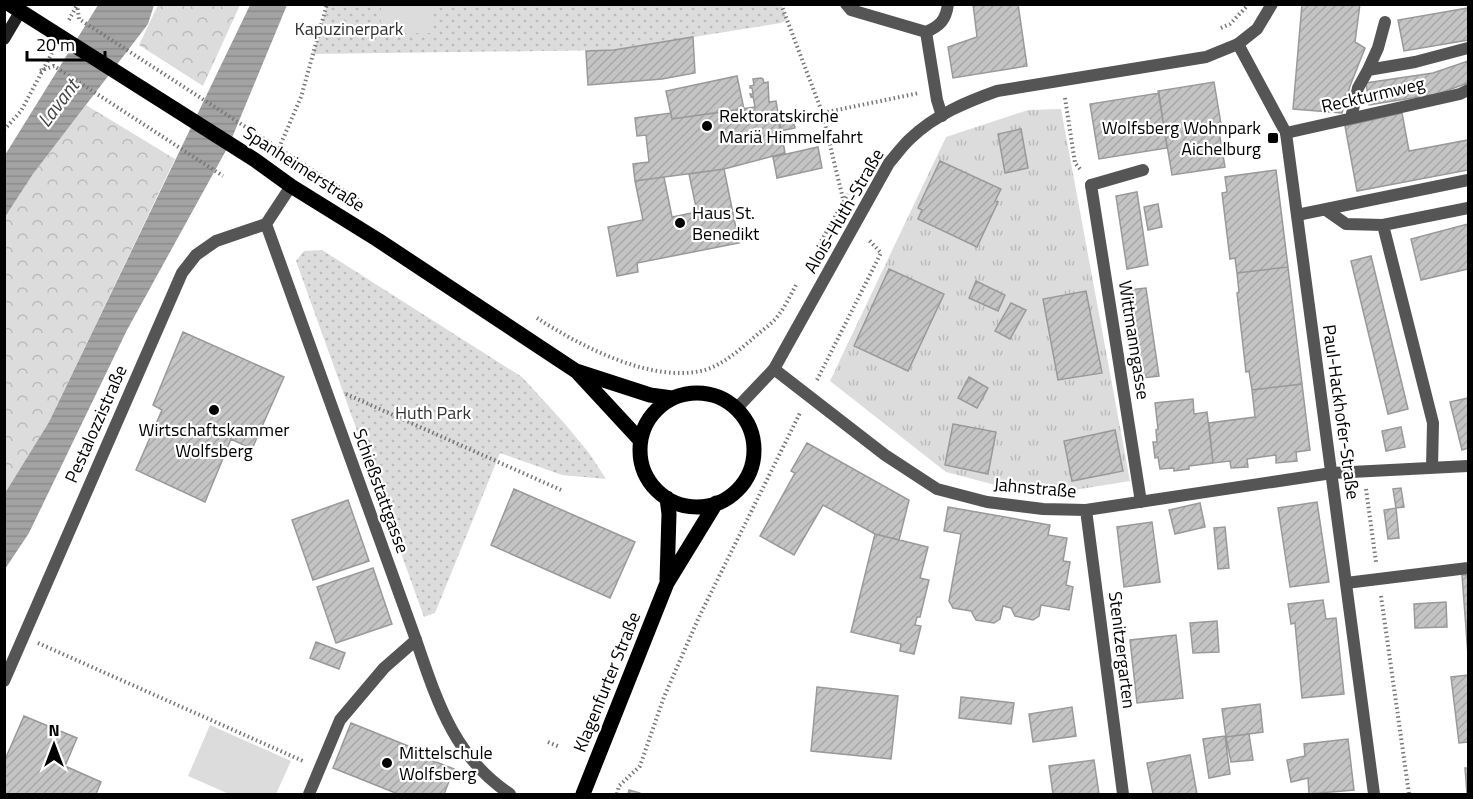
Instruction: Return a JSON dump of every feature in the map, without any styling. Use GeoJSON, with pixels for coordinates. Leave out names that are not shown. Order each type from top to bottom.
{"type":"FeatureCollection","features":[{"type":"Feature","properties":{"kind":"main road","name":"Spanheimerstraße"},"geometry":{"type":"LineString","coordinates":[[18,7],[49,31],[255,160],[291,186],[378,240],[576,371],[640,440]]}},
{"type":"Feature","properties":{"kind":"main road"},"geometry":{"type":"LineString","coordinates":[[4,39],[18,7]]}},
{"type":"Feature","properties":{"kind":"main road","name":"Spanheimerstraße"},"geometry":{"type":"LineString","coordinates":[[576,371],[650,395],[672,399]]}},
{"type":"Feature","properties":{"kind":"main road"},"geometry":{"type":"LineString","coordinates":[[689,394],[706,394],[723,399],[736,409],[748,425],[753,443],[753,462],[745,480],[733,494],[716,503],[699,507],[682,505],[667,498],[654,488],[645,473],[640,457],[640,440],[651,415],[672,399],[689,394]]}},
{"type":"Feature","properties":{"kind":"main road","name":"Klagenfurter Straße"},"geometry":{"type":"LineString","coordinates":[[667,498],[669,514],[667,583]]}},
{"type":"Feature","properties":{"kind":"main road","name":"Klagenfurter Straße"},"geometry":{"type":"LineString","coordinates":[[583,795],[667,583],[716,503]]}},
{"type":"Feature","properties":{"kind":"street"},"geometry":{"type":"LineString","coordinates":[[846,4],[851,10],[926,32],[939,26],[947,16],[948,4]]}},
{"type":"Feature","properties":{"kind":"street"},"geometry":{"type":"LineString","coordinates":[[1238,44],[1257,29],[1272,4]]}},
{"type":"Feature","properties":{"kind":"street"},"geometry":{"type":"LineString","coordinates":[[1351,118],[1358,88],[1378,48],[1385,22]]}},
{"type":"Feature","properties":{"kind":"street"},"geometry":{"type":"LineString","coordinates":[[926,32],[935,89],[942,116]]}},
{"type":"Feature","properties":{"kind":"street","name":"Alois-Huth-Straße"},"geometry":{"type":"LineString","coordinates":[[736,409],[774,369],[889,163],[910,138],[966,102],[997,91],[1206,57],[1238,44]]}},
{"type":"Feature","properties":{"kind":"street","name":"Paul-Hackhofer-Straße"},"geometry":{"type":"LineString","coordinates":[[1238,44],[1286,133],[1374,795]]}},
{"type":"Feature","properties":{"kind":"street"},"geometry":{"type":"LineString","coordinates":[[1368,70],[1415,62],[1468,48]]}},
{"type":"Feature","properties":{"kind":"street","name":"Reckturmweg"},"geometry":{"type":"LineString","coordinates":[[1286,133],[1460,94],[1468,90]]}},
{"type":"Feature","properties":{"kind":"street"},"geometry":{"type":"LineString","coordinates":[[1091,185],[1143,170]]}},
{"type":"Feature","properties":{"kind":"street"},"geometry":{"type":"LineString","coordinates":[[1297,215],[1468,180]]}},
{"type":"Feature","properties":{"kind":"street","name":"Wittmanngasse"},"geometry":{"type":"LineString","coordinates":[[1091,185],[1141,502]]}},
{"type":"Feature","properties":{"kind":"street"},"geometry":{"type":"LineString","coordinates":[[266,224],[291,186]]}},
{"type":"Feature","properties":{"kind":"street"},"geometry":{"type":"LineString","coordinates":[[1326,210],[1346,224],[1383,225],[1468,208]]}},
{"type":"Feature","properties":{"kind":"street","name":"Schießstattgasse"},"geometry":{"type":"LineString","coordinates":[[266,224],[437,699],[452,733],[470,758],[496,785],[510,795]]}},
{"type":"Feature","properties":{"kind":"street","name":"Pestalozzistraße"},"geometry":{"type":"LineString","coordinates":[[4,681],[182,273],[196,255],[216,241],[266,224]]}},
{"type":"Feature","properties":{"kind":"street"},"geometry":{"type":"LineString","coordinates":[[1383,225],[1433,423],[1432,468]]}},
{"type":"Feature","properties":{"kind":"street","name":"Jahnstraße"},"geometry":{"type":"LineString","coordinates":[[774,369],[885,455],[937,489],[987,502],[1043,509],[1086,510],[1332,473],[1468,466]]}},
{"type":"Feature","properties":{"kind":"street","name":"Stenitzergarten"},"geometry":{"type":"LineString","coordinates":[[1086,510],[1123,795]]}},
{"type":"Feature","properties":{"kind":"street"},"geometry":{"type":"LineString","coordinates":[[1346,583],[1468,568]]}},
{"type":"Feature","properties":{"kind":"street"},"geometry":{"type":"LineString","coordinates":[[309,795],[340,720],[384,668],[416,640]]}},
{"type":"Feature","properties":{"kind":"path"},"geometry":{"type":"LineString","coordinates":[[66,26],[77,4]]}},
{"type":"Feature","properties":{"kind":"path"},"geometry":{"type":"LineString","coordinates":[[77,4],[79,19],[368,207]]}},
{"type":"Feature","properties":{"kind":"path"},"geometry":{"type":"LineString","coordinates":[[279,148],[301,97],[327,4]]}},
{"type":"Feature","properties":{"kind":"path"},"geometry":{"type":"LineString","coordinates":[[781,4],[822,112],[843,200],[818,247]]}},
{"type":"Feature","properties":{"kind":"path"},"geometry":{"type":"LineString","coordinates":[[4,130],[21,111],[56,47]]}},
{"type":"Feature","properties":{"kind":"path"},"geometry":{"type":"LineString","coordinates":[[40,71],[54,66],[223,176]]}},
{"type":"Feature","properties":{"kind":"path"},"geometry":{"type":"LineString","coordinates":[[1062,80],[1076,163],[1091,185]]}},
{"type":"Feature","properties":{"kind":"path"},"geometry":{"type":"LineString","coordinates":[[778,122],[935,89]]}},
{"type":"Feature","properties":{"kind":"path"},"geometry":{"type":"LineString","coordinates":[[616,795],[619,786],[640,766],[664,697],[699,617],[881,253],[868,239]]}},
{"type":"Feature","properties":{"kind":"path"},"geometry":{"type":"LineString","coordinates":[[528,312],[609,358],[663,371],[687,373],[708,369],[730,357],[779,315],[802,276]]}},
{"type":"Feature","properties":{"kind":"path"},"geometry":{"type":"LineString","coordinates":[[326,388],[335,388],[561,490]]}},
{"type":"Feature","properties":{"kind":"path"},"geometry":{"type":"LineString","coordinates":[[1364,470],[1408,795]]}},
{"type":"Feature","properties":{"kind":"path"},"geometry":{"type":"LineString","coordinates":[[23,637],[320,768]]}},
{"type":"Feature","properties":{"kind":"path"},"geometry":{"type":"LineString","coordinates":[[548,742],[560,747]]}},
{"type":"Feature","properties":{"kind":"green space","name":"Kapuzinerpark"},"geometry":{"type":"Polygon","coordinates":[[[781,4],[787,20],[781,23],[613,50],[313,54],[327,5],[781,4]]]}},
{"type":"Feature","properties":{"kind":"green space"},"geometry":{"type":"Polygon","coordinates":[[[158,5],[240,5],[203,86],[139,45],[158,5]]]}},
{"type":"Feature","properties":{"kind":"green space"},"geometry":{"type":"Polygon","coordinates":[[[381,5],[433,5],[433,33],[381,33],[381,5]]]}},
{"type":"Feature","properties":{"kind":"green space"},"geometry":{"type":"Polygon","coordinates":[[[86,105],[175,159],[49,422],[5,495],[5,217],[33,174],[86,105]]]}},
{"type":"Feature","properties":{"kind":"green space"},"geometry":{"type":"Polygon","coordinates":[[[1061,109],[1130,481],[1037,496],[946,472],[830,381],[946,137],[1028,110],[1061,109]]]}},
{"type":"Feature","properties":{"kind":"green space","name":"Huth Park"},"geometry":{"type":"Polygon","coordinates":[[[322,250],[522,377],[589,453],[606,479],[562,475],[500,453],[435,613],[424,617],[296,261],[304,251],[322,250]]]}},
{"type":"Feature","properties":{"kind":"green space"},"geometry":{"type":"Polygon","coordinates":[[[210,725],[291,761],[276,794],[229,794],[188,776],[210,725]]]}},
{"type":"Feature","properties":{"kind":"water","name":"Lavant"},"geometry":{"type":"Polygon","coordinates":[[[98,5],[154,5],[148,24],[33,174],[5,217],[5,155],[98,5]]]}},
{"type":"Feature","properties":{"kind":"water"},"geometry":{"type":"Polygon","coordinates":[[[250,5],[287,5],[229,145],[127,330],[29,533],[5,569],[4,495],[49,422],[250,5]]]}},
{"type":"Feature","properties":{"kind":"building"},"geometry":{"type":"Polygon","coordinates":[[[973,4],[1018,4],[1027,66],[953,78],[948,47],[977,37],[973,4]]]}},
{"type":"Feature","properties":{"kind":"building"},"geometry":{"type":"Polygon","coordinates":[[[1302,4],[1360,4],[1355,42],[1365,48],[1342,113],[1293,109],[1302,4]]]}},
{"type":"Feature","properties":{"kind":"building"},"geometry":{"type":"Polygon","coordinates":[[[1468,8],[1468,40],[1404,51],[1398,20],[1468,8]]]}},
{"type":"Feature","properties":{"kind":"building"},"geometry":{"type":"Polygon","coordinates":[[[693,37],[695,73],[662,79],[588,85],[586,51],[614,50],[693,37]]]}},
{"type":"Feature","properties":{"kind":"building"},"geometry":{"type":"Polygon","coordinates":[[[1468,61],[1468,83],[1437,94],[1369,105],[1366,83],[1433,73],[1468,61]]]}},
{"type":"Feature","properties":{"kind":"building"},"geometry":{"type":"Polygon","coordinates":[[[737,76],[744,109],[672,119],[666,91],[737,76]]]}},
{"type":"Feature","properties":{"kind":"building","name":"Rektoratskirche Mariä Himmelfahrt"},"geometry":{"type":"Polygon","coordinates":[[[761,78],[764,83],[768,82],[769,102],[776,101],[785,153],[724,169],[635,181],[633,164],[649,162],[646,135],[637,136],[635,118],[671,113],[672,119],[755,107],[753,96],[751,97],[750,94],[753,94],[750,86],[754,85],[753,79],[761,78]]]}},
{"type":"Feature","properties":{"kind":"building"},"geometry":{"type":"Polygon","coordinates":[[[1214,82],[1225,167],[1172,175],[1158,91],[1214,82]]]}},
{"type":"Feature","properties":{"kind":"building"},"geometry":{"type":"Polygon","coordinates":[[[1159,93],[1167,148],[1099,159],[1090,104],[1159,93]]]}},
{"type":"Feature","properties":{"kind":"building"},"geometry":{"type":"Polygon","coordinates":[[[792,113],[795,128],[780,131],[778,115],[792,113]]]}},
{"type":"Feature","properties":{"kind":"building"},"geometry":{"type":"Polygon","coordinates":[[[1402,113],[1409,151],[1468,140],[1468,170],[1357,191],[1345,126],[1402,113]]]}},
{"type":"Feature","properties":{"kind":"building"},"geometry":{"type":"Polygon","coordinates":[[[1021,129],[1028,168],[1005,173],[998,134],[1021,129]]]}},
{"type":"Feature","properties":{"kind":"building"},"geometry":{"type":"Polygon","coordinates":[[[818,147],[822,168],[777,178],[773,157],[818,147]]]}},
{"type":"Feature","properties":{"kind":"building"},"geometry":{"type":"Polygon","coordinates":[[[940,161],[1001,189],[995,201],[998,202],[977,247],[918,219],[922,210],[918,208],[940,161]]]}},
{"type":"Feature","properties":{"kind":"building","name":"Haus St. Benedikt"},"geometry":{"type":"Polygon","coordinates":[[[724,169],[739,243],[637,263],[638,272],[617,276],[608,227],[643,220],[635,181],[664,177],[672,217],[697,212],[689,174],[724,169]]]}},
{"type":"Feature","properties":{"kind":"building"},"geometry":{"type":"Polygon","coordinates":[[[1276,170],[1288,267],[1237,273],[1235,258],[1230,259],[1222,193],[1227,192],[1225,177],[1276,170]]]}},
{"type":"Feature","properties":{"kind":"building"},"geometry":{"type":"Polygon","coordinates":[[[1137,192],[1148,265],[1127,269],[1116,196],[1137,192]]]}},
{"type":"Feature","properties":{"kind":"building"},"geometry":{"type":"Polygon","coordinates":[[[1158,204],[1162,227],[1148,230],[1144,207],[1158,204]]]}},
{"type":"Feature","properties":{"kind":"building"},"geometry":{"type":"Polygon","coordinates":[[[1468,224],[1468,269],[1421,280],[1411,239],[1468,224]]]}},
{"type":"Feature","properties":{"kind":"building"},"geometry":{"type":"Polygon","coordinates":[[[1371,256],[1408,409],[1388,414],[1351,261],[1371,256]]]}},
{"type":"Feature","properties":{"kind":"building"},"geometry":{"type":"Polygon","coordinates":[[[1288,267],[1302,384],[1252,390],[1249,371],[1246,372],[1237,293],[1239,292],[1237,273],[1288,267]]]}},
{"type":"Feature","properties":{"kind":"building"},"geometry":{"type":"Polygon","coordinates":[[[889,269],[944,294],[908,371],[854,346],[889,269]]]}},
{"type":"Feature","properties":{"kind":"building"},"geometry":{"type":"Polygon","coordinates":[[[976,281],[1005,295],[998,311],[969,298],[976,281]]]}},
{"type":"Feature","properties":{"kind":"building"},"geometry":{"type":"Polygon","coordinates":[[[1146,288],[1159,376],[1142,378],[1129,290],[1146,288]]]}},
{"type":"Feature","properties":{"kind":"building"},"geometry":{"type":"Polygon","coordinates":[[[1086,291],[1102,373],[1058,380],[1043,299],[1086,291]]]}},
{"type":"Feature","properties":{"kind":"building"},"geometry":{"type":"Polygon","coordinates":[[[1011,303],[1026,310],[1010,339],[995,331],[1011,303]]]}},
{"type":"Feature","properties":{"kind":"building"},"geometry":{"type":"Polygon","coordinates":[[[183,332],[284,377],[252,449],[231,439],[205,502],[136,470],[162,410],[153,405],[183,332]]]}},
{"type":"Feature","properties":{"kind":"building"},"geometry":{"type":"Polygon","coordinates":[[[969,377],[988,388],[977,408],[958,398],[969,377]]]}},
{"type":"Feature","properties":{"kind":"building"},"geometry":{"type":"Polygon","coordinates":[[[1302,384],[1310,450],[1296,452],[1297,461],[1276,463],[1276,455],[1247,459],[1248,467],[1231,468],[1230,461],[1213,463],[1209,423],[1255,417],[1252,390],[1302,384]]]}},
{"type":"Feature","properties":{"kind":"building"},"geometry":{"type":"Polygon","coordinates":[[[1468,398],[1468,448],[1462,450],[1450,402],[1468,398]]]}},
{"type":"Feature","properties":{"kind":"building"},"geometry":{"type":"Polygon","coordinates":[[[1193,399],[1194,414],[1207,412],[1213,463],[1189,466],[1189,469],[1174,471],[1174,468],[1160,469],[1158,457],[1155,458],[1153,442],[1157,442],[1156,430],[1158,429],[1155,403],[1193,399]]]}},
{"type":"Feature","properties":{"kind":"building"},"geometry":{"type":"Polygon","coordinates":[[[953,424],[996,432],[988,474],[945,465],[953,424]]]}},
{"type":"Feature","properties":{"kind":"building"},"geometry":{"type":"Polygon","coordinates":[[[1401,427],[1405,447],[1386,451],[1382,431],[1401,427]]]}},
{"type":"Feature","properties":{"kind":"building"},"geometry":{"type":"Polygon","coordinates":[[[1115,430],[1123,471],[1072,481],[1064,441],[1115,430]]]}},
{"type":"Feature","properties":{"kind":"building"},"geometry":{"type":"Polygon","coordinates":[[[807,443],[909,500],[899,540],[875,534],[823,505],[794,555],[760,536],[795,473],[791,471],[807,443]]]}},
{"type":"Feature","properties":{"kind":"building"},"geometry":{"type":"Polygon","coordinates":[[[1401,488],[1404,507],[1396,508],[1393,489],[1401,488]]]}},
{"type":"Feature","properties":{"kind":"building"},"geometry":{"type":"Polygon","coordinates":[[[514,489],[635,542],[610,598],[491,545],[514,489]]]}},
{"type":"Feature","properties":{"kind":"building"},"geometry":{"type":"Polygon","coordinates":[[[348,500],[369,561],[313,580],[292,520],[348,500]]]}},
{"type":"Feature","properties":{"kind":"building"},"geometry":{"type":"Polygon","coordinates":[[[1317,502],[1329,582],[1290,587],[1278,508],[1317,502]]]}},
{"type":"Feature","properties":{"kind":"building"},"geometry":{"type":"Polygon","coordinates":[[[1200,503],[1205,527],[1175,534],[1169,510],[1200,503]]]}},
{"type":"Feature","properties":{"kind":"building"},"geometry":{"type":"Polygon","coordinates":[[[948,507],[1050,525],[1048,535],[1067,538],[1063,561],[1070,562],[1066,585],[1073,587],[1069,610],[1041,605],[1039,616],[1033,620],[1015,616],[1011,608],[1003,606],[1000,619],[994,623],[976,620],[971,611],[953,608],[949,601],[961,534],[944,531],[948,507]]]}},
{"type":"Feature","properties":{"kind":"building"},"geometry":{"type":"Polygon","coordinates":[[[1396,508],[1399,538],[1388,539],[1384,510],[1396,508]]]}},
{"type":"Feature","properties":{"kind":"building"},"geometry":{"type":"Polygon","coordinates":[[[1152,522],[1160,582],[1124,587],[1117,527],[1152,522]]]}},
{"type":"Feature","properties":{"kind":"building"},"geometry":{"type":"Polygon","coordinates":[[[1225,527],[1229,568],[1218,569],[1214,528],[1225,527]]]}},
{"type":"Feature","properties":{"kind":"building"},"geometry":{"type":"Polygon","coordinates":[[[875,534],[928,547],[920,578],[929,580],[920,617],[917,617],[915,625],[921,626],[914,654],[900,651],[901,644],[851,632],[875,534]]]}},
{"type":"Feature","properties":{"kind":"building"},"geometry":{"type":"Polygon","coordinates":[[[373,568],[392,624],[336,643],[317,587],[373,568]]]}},
{"type":"Feature","properties":{"kind":"building"},"geometry":{"type":"Polygon","coordinates":[[[1462,575],[1468,575],[1468,655],[1462,575]]]}},
{"type":"Feature","properties":{"kind":"building"},"geometry":{"type":"Polygon","coordinates":[[[1323,600],[1326,619],[1336,618],[1344,694],[1302,698],[1295,623],[1291,624],[1288,604],[1323,600]]]}},
{"type":"Feature","properties":{"kind":"building"},"geometry":{"type":"Polygon","coordinates":[[[1446,602],[1447,627],[1415,628],[1414,604],[1446,602]]]}},
{"type":"Feature","properties":{"kind":"building"},"geometry":{"type":"Polygon","coordinates":[[[1217,621],[1219,652],[1193,653],[1190,623],[1217,621]]]}},
{"type":"Feature","properties":{"kind":"building"},"geometry":{"type":"Polygon","coordinates":[[[1176,635],[1183,698],[1137,703],[1130,640],[1176,635]]]}},
{"type":"Feature","properties":{"kind":"building"},"geometry":{"type":"Polygon","coordinates":[[[316,642],[345,653],[339,669],[310,658],[316,642]]]}},
{"type":"Feature","properties":{"kind":"building"},"geometry":{"type":"Polygon","coordinates":[[[1468,675],[1468,742],[1459,743],[1451,677],[1468,675]]]}},
{"type":"Feature","properties":{"kind":"building"},"geometry":{"type":"Polygon","coordinates":[[[817,687],[898,696],[891,759],[811,751],[817,687]]]}},
{"type":"Feature","properties":{"kind":"building"},"geometry":{"type":"Polygon","coordinates":[[[961,697],[1014,703],[1011,724],[959,718],[961,697]]]}},
{"type":"Feature","properties":{"kind":"building"},"geometry":{"type":"Polygon","coordinates":[[[1260,704],[1263,732],[1226,737],[1222,709],[1260,704]]]}},
{"type":"Feature","properties":{"kind":"building"},"geometry":{"type":"Polygon","coordinates":[[[1072,707],[1076,736],[1033,742],[1029,714],[1072,707]]]}},
{"type":"Feature","properties":{"kind":"building"},"geometry":{"type":"Polygon","coordinates":[[[24,716],[77,738],[65,766],[101,782],[96,794],[4,794],[4,762],[24,716]]]}},
{"type":"Feature","properties":{"kind":"building","name":"Mittelschule Wolfsberg"},"geometry":{"type":"Polygon","coordinates":[[[351,723],[428,754],[426,758],[454,769],[444,794],[398,794],[333,768],[351,723]]]}},
{"type":"Feature","properties":{"kind":"building"},"geometry":{"type":"Polygon","coordinates":[[[1249,734],[1253,760],[1231,762],[1226,737],[1249,734]]]}},
{"type":"Feature","properties":{"kind":"building"},"geometry":{"type":"Polygon","coordinates":[[[1225,736],[1230,774],[1209,778],[1203,739],[1225,736]]]}},
{"type":"Feature","properties":{"kind":"building"},"geometry":{"type":"Polygon","coordinates":[[[1348,739],[1354,790],[1309,794],[1308,778],[1291,782],[1287,760],[1305,756],[1304,744],[1348,739]]]}},
{"type":"Feature","properties":{"kind":"building"},"geometry":{"type":"Polygon","coordinates":[[[1190,755],[1197,794],[1153,794],[1147,763],[1190,755]]]}},
{"type":"Feature","properties":{"kind":"building"},"geometry":{"type":"Polygon","coordinates":[[[1094,760],[1099,794],[1053,794],[1049,766],[1094,760]]]}},
{"type":"Feature","properties":{"kind":"building"},"geometry":{"type":"Polygon","coordinates":[[[1465,768],[1468,768],[1468,794],[1467,794],[1465,768]]]}},
{"type":"Feature","properties":{"kind":"building"},"geometry":{"type":"Polygon","coordinates":[[[629,790],[640,793],[640,794],[628,794],[629,790]]]}},
{"type":"Feature","properties":{"kind":"place","name":"Rektoratskirche Mariä Himmelfahrt"},"geometry":{"type":"Point","coordinates":[707,126]}},
{"type":"Feature","properties":{"kind":"place","name":"Wolfsberg Wohnpark Aichelburg"},"geometry":{"type":"Point","coordinates":[1273,138]}},
{"type":"Feature","properties":{"kind":"place","name":"Haus St. Benedikt"},"geometry":{"type":"Point","coordinates":[680,223]}},
{"type":"Feature","properties":{"kind":"place","name":"Wirtschaftskammer Wolfsberg"},"geometry":{"type":"Point","coordinates":[214,410]}},
{"type":"Feature","properties":{"kind":"place","name":"Mittelschule Wolfsberg"},"geometry":{"type":"Point","coordinates":[387,763]}}]}
